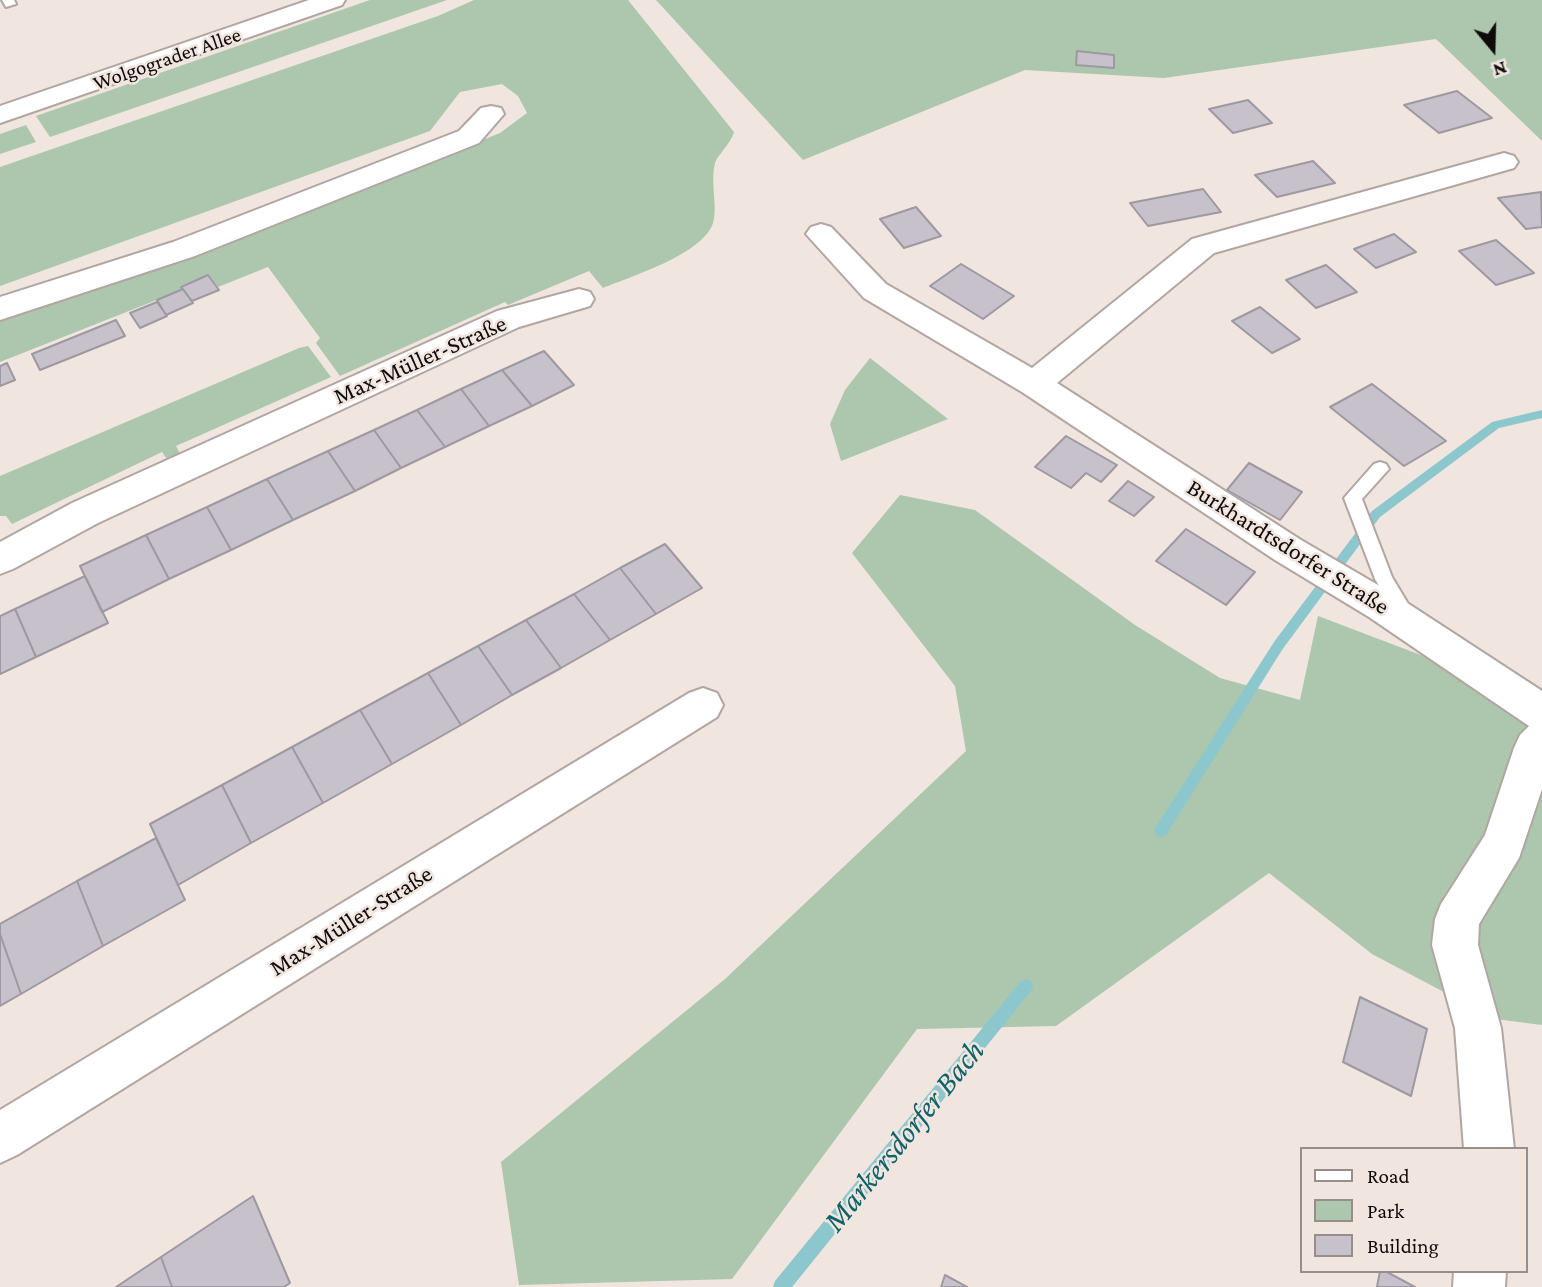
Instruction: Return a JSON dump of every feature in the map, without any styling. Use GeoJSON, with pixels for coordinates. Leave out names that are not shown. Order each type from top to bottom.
{"type":"FeatureCollection","features":[{"type":"Feature","properties":{"kind":"street","name":"Wolgograder Allee"},"geometry":{"type":"LineString","coordinates":[[0,116],[333,0]]}},
{"type":"Feature","properties":{"kind":"street"},"geometry":{"type":"LineString","coordinates":[[0,309],[48,291],[184,249],[469,137],[491,114]]}},
{"type":"Feature","properties":{"kind":"street"},"geometry":{"type":"LineString","coordinates":[[1034,384],[1203,246],[1504,162]]}},
{"type":"Feature","properties":{"kind":"street","name":"Burkhardtsdorfer Straße"},"geometry":{"type":"LineString","coordinates":[[821,234],[875,291],[1034,384],[1288,550],[1398,616],[1542,713]]}},
{"type":"Feature","properties":{"kind":"street","name":"Max-Müller-Straße"},"geometry":{"type":"LineString","coordinates":[[0,559],[85,513],[508,319],[579,299]]}},
{"type":"Feature","properties":{"kind":"street","name":"Max-Müller-Straße"},"geometry":{"type":"LineString","coordinates":[[0,1138],[703,705]]}},
{"type":"Feature","properties":{"kind":"street"},"geometry":{"type":"LineString","coordinates":[[1489,1147],[1478,1028],[1455,945],[1457,919],[1504,844],[1534,748],[1542,739]]}},
{"type":"Feature","properties":{"kind":"lane"},"geometry":{"type":"LineString","coordinates":[[1380,470],[1353,498],[1398,616]]}},
{"type":"Feature","properties":{"kind":"green space"},"geometry":{"type":"Polygon","coordinates":[[[370,0],[447,0],[50,137],[36,116],[370,0]]]}},
{"type":"Feature","properties":{"kind":"green space"},"geometry":{"type":"Polygon","coordinates":[[[474,0],[628,0],[734,132],[715,163],[713,223],[696,245],[665,263],[603,288],[589,271],[508,305],[505,302],[340,376],[316,343],[320,338],[268,267],[218,287],[209,275],[180,286],[182,290],[0,362],[0,321],[59,297],[273,224],[500,133],[527,113],[518,96],[502,84],[460,92],[430,131],[0,286],[0,167],[438,16],[474,0]]]}},
{"type":"Feature","properties":{"kind":"green space"},"geometry":{"type":"Polygon","coordinates":[[[656,0],[1542,0],[1542,141],[1436,39],[1164,78],[1025,70],[803,160],[656,0]]]}},
{"type":"Feature","properties":{"kind":"green space"},"geometry":{"type":"Polygon","coordinates":[[[26,125],[36,142],[0,154],[0,134],[26,125]]]}},
{"type":"Feature","properties":{"kind":"green space"},"geometry":{"type":"Polygon","coordinates":[[[308,346],[331,377],[176,446],[183,459],[171,465],[162,452],[12,524],[6,516],[0,516],[0,476],[308,346]]]}},
{"type":"Feature","properties":{"kind":"green space"},"geometry":{"type":"Polygon","coordinates":[[[870,358],[948,419],[841,461],[830,424],[845,390],[870,358]]]}},
{"type":"Feature","properties":{"kind":"green space"},"geometry":{"type":"Polygon","coordinates":[[[900,495],[975,510],[1135,625],[1220,678],[1300,700],[1318,616],[1455,668],[1542,707],[1542,1025],[1495,1019],[1372,954],[1269,873],[1056,1026],[917,1029],[732,1279],[519,1285],[501,1162],[725,979],[966,751],[955,686],[852,553],[900,495]]]}},
{"type":"Feature","properties":{"kind":"building"},"geometry":{"type":"Polygon","coordinates":[[[1077,51],[1114,55],[1114,68],[1076,65],[1077,51]]]}},
{"type":"Feature","properties":{"kind":"building"},"geometry":{"type":"Polygon","coordinates":[[[1457,91],[1492,118],[1439,133],[1404,105],[1457,91]]]}},
{"type":"Feature","properties":{"kind":"building"},"geometry":{"type":"Polygon","coordinates":[[[1248,100],[1272,123],[1233,133],[1209,109],[1248,100]]]}},
{"type":"Feature","properties":{"kind":"building"},"geometry":{"type":"Polygon","coordinates":[[[1313,161],[1335,183],[1277,197],[1255,175],[1313,161]]]}},
{"type":"Feature","properties":{"kind":"building"},"geometry":{"type":"Polygon","coordinates":[[[1203,189],[1221,212],[1148,226],[1130,203],[1203,189]]]}},
{"type":"Feature","properties":{"kind":"building"},"geometry":{"type":"Polygon","coordinates":[[[1541,192],[1542,227],[1526,229],[1498,198],[1541,192]]]}},
{"type":"Feature","properties":{"kind":"building"},"geometry":{"type":"Polygon","coordinates":[[[916,207],[941,236],[904,248],[880,219],[916,207]]]}},
{"type":"Feature","properties":{"kind":"building"},"geometry":{"type":"Polygon","coordinates":[[[1394,234],[1416,252],[1376,268],[1354,249],[1394,234]]]}},
{"type":"Feature","properties":{"kind":"building"},"geometry":{"type":"Polygon","coordinates":[[[1496,240],[1534,273],[1496,285],[1459,251],[1496,240]]]}},
{"type":"Feature","properties":{"kind":"building"},"geometry":{"type":"Polygon","coordinates":[[[961,264],[1014,296],[983,319],[930,286],[961,264]]]}},
{"type":"Feature","properties":{"kind":"building"},"geometry":{"type":"Polygon","coordinates":[[[1326,265],[1357,292],[1316,308],[1286,280],[1326,265]]]}},
{"type":"Feature","properties":{"kind":"building"},"geometry":{"type":"Polygon","coordinates":[[[208,275],[219,290],[192,301],[181,287],[208,275]]]}},
{"type":"Feature","properties":{"kind":"building"},"geometry":{"type":"Polygon","coordinates":[[[183,289],[193,303],[166,315],[157,300],[183,289]]]}},
{"type":"Feature","properties":{"kind":"building"},"geometry":{"type":"Polygon","coordinates":[[[157,302],[167,316],[140,328],[130,313],[157,302]]]}},
{"type":"Feature","properties":{"kind":"building"},"geometry":{"type":"Polygon","coordinates":[[[1260,307],[1300,339],[1272,353],[1232,321],[1260,307]]]}},
{"type":"Feature","properties":{"kind":"building"},"geometry":{"type":"Polygon","coordinates":[[[116,320],[125,336],[40,370],[32,354],[116,320]]]}},
{"type":"Feature","properties":{"kind":"building"},"geometry":{"type":"Polygon","coordinates":[[[544,351],[574,385],[532,406],[502,370],[544,351]]]}},
{"type":"Feature","properties":{"kind":"building"},"geometry":{"type":"Polygon","coordinates":[[[7,363],[15,380],[0,386],[0,366],[7,363]]]}},
{"type":"Feature","properties":{"kind":"building"},"geometry":{"type":"Polygon","coordinates":[[[502,370],[532,406],[489,426],[461,389],[502,370]]]}},
{"type":"Feature","properties":{"kind":"building"},"geometry":{"type":"Polygon","coordinates":[[[1372,384],[1446,441],[1404,466],[1330,407],[1372,384]]]}},
{"type":"Feature","properties":{"kind":"building"},"geometry":{"type":"Polygon","coordinates":[[[461,389],[489,426],[445,447],[417,410],[461,389]]]}},
{"type":"Feature","properties":{"kind":"building"},"geometry":{"type":"Polygon","coordinates":[[[417,410],[445,447],[401,468],[374,430],[417,410]]]}},
{"type":"Feature","properties":{"kind":"building"},"geometry":{"type":"Polygon","coordinates":[[[374,430],[401,468],[355,491],[328,451],[374,430]]]}},
{"type":"Feature","properties":{"kind":"building"},"geometry":{"type":"Polygon","coordinates":[[[1066,436],[1117,465],[1101,482],[1086,473],[1071,488],[1035,467],[1066,436]]]}},
{"type":"Feature","properties":{"kind":"building"},"geometry":{"type":"Polygon","coordinates":[[[328,451],[355,491],[293,520],[267,479],[328,451]]]}},
{"type":"Feature","properties":{"kind":"building"},"geometry":{"type":"Polygon","coordinates":[[[1249,463],[1302,492],[1280,520],[1227,490],[1249,463]]]}},
{"type":"Feature","properties":{"kind":"building"},"geometry":{"type":"Polygon","coordinates":[[[267,479],[293,520],[231,550],[207,507],[267,479]]]}},
{"type":"Feature","properties":{"kind":"building"},"geometry":{"type":"Polygon","coordinates":[[[1128,481],[1154,497],[1134,516],[1109,501],[1128,481]]]}},
{"type":"Feature","properties":{"kind":"building"},"geometry":{"type":"Polygon","coordinates":[[[207,507],[231,550],[169,579],[146,535],[207,507]]]}},
{"type":"Feature","properties":{"kind":"building"},"geometry":{"type":"Polygon","coordinates":[[[1186,529],[1255,572],[1226,605],[1156,561],[1186,529]]]}},
{"type":"Feature","properties":{"kind":"building"},"geometry":{"type":"Polygon","coordinates":[[[146,535],[169,579],[102,612],[80,566],[146,535]]]}},
{"type":"Feature","properties":{"kind":"building"},"geometry":{"type":"Polygon","coordinates":[[[665,544],[702,588],[656,614],[620,568],[665,544]]]}},
{"type":"Feature","properties":{"kind":"building"},"geometry":{"type":"Polygon","coordinates":[[[620,568],[656,614],[610,640],[574,594],[620,568]]]}},
{"type":"Feature","properties":{"kind":"building"},"geometry":{"type":"Polygon","coordinates":[[[85,576],[108,623],[36,657],[15,609],[85,576]]]}},
{"type":"Feature","properties":{"kind":"building"},"geometry":{"type":"Polygon","coordinates":[[[574,594],[610,640],[561,668],[526,620],[574,594]]]}},
{"type":"Feature","properties":{"kind":"building"},"geometry":{"type":"Polygon","coordinates":[[[15,609],[36,657],[0,674],[0,616],[15,609]]]}},
{"type":"Feature","properties":{"kind":"building"},"geometry":{"type":"Polygon","coordinates":[[[526,620],[561,668],[512,695],[478,646],[526,620]]]}},
{"type":"Feature","properties":{"kind":"building"},"geometry":{"type":"Polygon","coordinates":[[[478,646],[512,695],[461,725],[428,673],[478,646]]]}},
{"type":"Feature","properties":{"kind":"building"},"geometry":{"type":"Polygon","coordinates":[[[428,673],[461,725],[392,764],[360,710],[428,673]]]}},
{"type":"Feature","properties":{"kind":"building"},"geometry":{"type":"Polygon","coordinates":[[[360,710],[392,764],[323,803],[292,747],[360,710]]]}},
{"type":"Feature","properties":{"kind":"building"},"geometry":{"type":"Polygon","coordinates":[[[292,747],[323,803],[251,843],[222,785],[292,747]]]}},
{"type":"Feature","properties":{"kind":"building"},"geometry":{"type":"Polygon","coordinates":[[[222,785],[251,843],[178,885],[150,824],[222,785]]]}},
{"type":"Feature","properties":{"kind":"building"},"geometry":{"type":"Polygon","coordinates":[[[156,838],[185,900],[103,946],[77,881],[156,838]]]}},
{"type":"Feature","properties":{"kind":"building"},"geometry":{"type":"Polygon","coordinates":[[[77,881],[103,946],[21,994],[0,934],[0,924],[77,881]]]}},
{"type":"Feature","properties":{"kind":"building"},"geometry":{"type":"Polygon","coordinates":[[[0,934],[21,994],[0,1006],[0,934]]]}},
{"type":"Feature","properties":{"kind":"building"},"geometry":{"type":"Polygon","coordinates":[[[1360,997],[1427,1029],[1411,1096],[1343,1062],[1360,997]]]}},
{"type":"Feature","properties":{"kind":"building"},"geometry":{"type":"Polygon","coordinates":[[[253,1196],[290,1283],[284,1287],[172,1287],[161,1257],[253,1196]]]}},
{"type":"Feature","properties":{"kind":"building"},"geometry":{"type":"Polygon","coordinates":[[[161,1257],[172,1287],[116,1287],[161,1257]]]}},
{"type":"Feature","properties":{"kind":"building"},"geometry":{"type":"Polygon","coordinates":[[[1380,1273],[1389,1273],[1415,1287],[1377,1287],[1380,1273]]]}},
{"type":"Feature","properties":{"kind":"building"},"geometry":{"type":"Polygon","coordinates":[[[945,1275],[967,1287],[941,1287],[945,1275]]]}},
{"type":"Feature","properties":{"kind":"waterway"},"geometry":{"type":"LineString","coordinates":[[1161,831],[1278,646],[1376,514],[1496,425],[1542,414]]}},
{"type":"Feature","properties":{"kind":"waterway","name":"Markersdorfer Bach"},"geometry":{"type":"LineString","coordinates":[[781,1287],[1026,986]]}}]}
